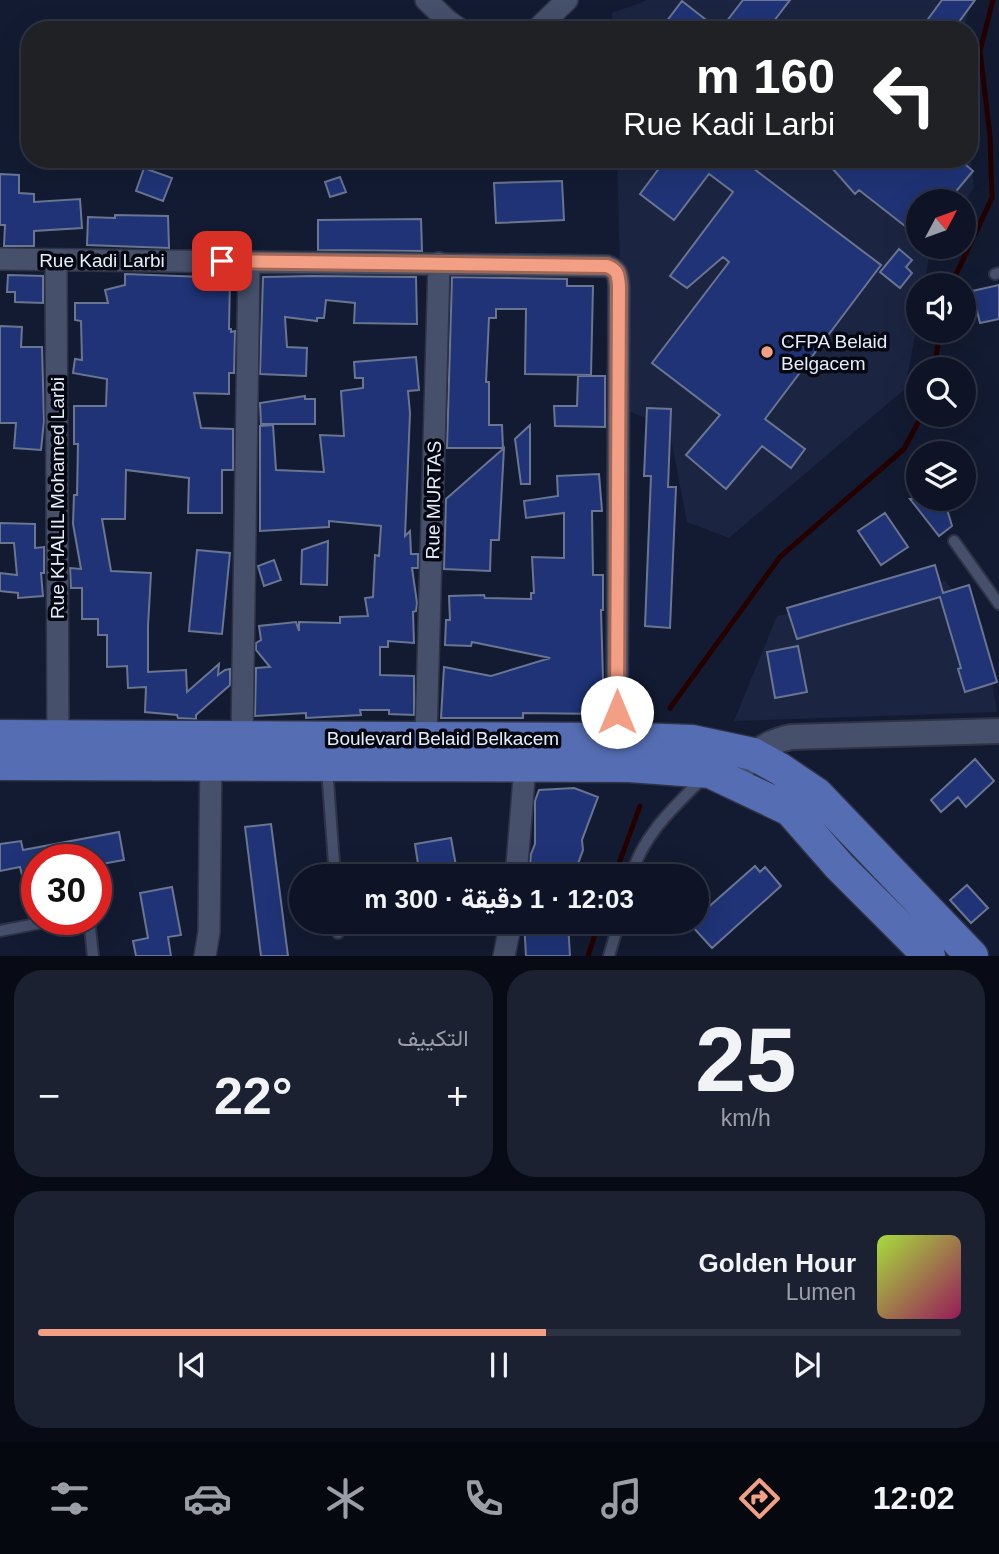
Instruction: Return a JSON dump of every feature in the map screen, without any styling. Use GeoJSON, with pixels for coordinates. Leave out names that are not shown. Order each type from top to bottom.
{"type":"FeatureCollection","features":[{"type":"Feature","properties":{"kind":"main road","name":"Boulevard Belaid Belkacem"},"geometry":{"type":"LineString","coordinates":[[0,736],[58,736],[327,765],[525,766],[628,748]]}},
{"type":"Feature","properties":{"kind":"main road","name":"Boulevard Belaid Belkacem"},"geometry":{"type":"LineString","coordinates":[[0,764],[211,751],[242,737],[426,738],[628,748],[704,766],[790,810],[839,866],[929,956]]}},
{"type":"Feature","properties":{"kind":"main road","name":"Boulevard Belaid Belkacem"},"geometry":{"type":"LineString","coordinates":[[704,766],[752,754],[817,794],[972,956]]}},
{"type":"Feature","properties":{"kind":"street"},"geometry":{"type":"LineString","coordinates":[[426,0],[450,21]]}},
{"type":"Feature","properties":{"kind":"street"},"geometry":{"type":"LineString","coordinates":[[545,21],[567,0]]}},
{"type":"Feature","properties":{"kind":"street","name":"Rue Kadi Larbi"},"geometry":{"type":"LineString","coordinates":[[0,259],[439,262],[607,266],[615,269],[618,275],[628,748]]}},
{"type":"Feature","properties":{"kind":"street","name":"Rue KHALIL Mohamed Larbi"},"geometry":{"type":"LineString","coordinates":[[56,260],[58,736]]}},
{"type":"Feature","properties":{"kind":"street"},"geometry":{"type":"LineString","coordinates":[[242,737],[249,261]]}},
{"type":"Feature","properties":{"kind":"street","name":"Rue MURTAS"},"geometry":{"type":"LineString","coordinates":[[426,738],[439,262]]}},
{"type":"Feature","properties":{"kind":"street"},"geometry":{"type":"LineString","coordinates":[[704,766],[752,754],[770,741],[790,737],[999,731]]}},
{"type":"Feature","properties":{"kind":"street"},"geometry":{"type":"LineString","coordinates":[[205,956],[209,932],[211,751]]}},
{"type":"Feature","properties":{"kind":"street"},"geometry":{"type":"LineString","coordinates":[[517,864],[525,766]]}},
{"type":"Feature","properties":{"kind":"street"},"geometry":{"type":"LineString","coordinates":[[504,956],[509,934]]}},
{"type":"Feature","properties":{"kind":"lane"},"geometry":{"type":"LineString","coordinates":[[954,541],[999,604]]}},
{"type":"Feature","properties":{"kind":"lane"},"geometry":{"type":"LineString","coordinates":[[327,765],[333,864]]}},
{"type":"Feature","properties":{"kind":"lane"},"geometry":{"type":"LineString","coordinates":[[637,864],[650,836],[704,766]]}},
{"type":"Feature","properties":{"kind":"lane"},"geometry":{"type":"LineString","coordinates":[[0,931],[21,927]]}},
{"type":"Feature","properties":{"kind":"lane"},"geometry":{"type":"LineString","coordinates":[[610,956],[615,934]]}},
{"type":"Feature","properties":{"kind":"lane"},"geometry":{"type":"LineString","coordinates":[[91,935],[93,956]]}},
{"type":"Feature","properties":{"kind":"shaded area"},"geometry":{"type":"Polygon","coordinates":[[[648,0],[971,0],[966,21],[612,21],[612,13],[648,0]]]}},
{"type":"Feature","properties":{"kind":"shaded area","name":"CFPA Belaid Belgacem"},"geometry":{"type":"Polygon","coordinates":[[[617,168],[972,168],[973,189],[906,189],[906,259],[929,259],[926,273],[906,273],[906,343],[914,343],[911,357],[906,357],[905,389],[729,538],[687,522],[669,428],[624,409],[617,168]]]}},
{"type":"Feature","properties":{"kind":"shaded area"},"geometry":{"type":"Polygon","coordinates":[[[945,581],[983,626],[997,712],[734,721],[777,616],[945,581]]]}},
{"type":"Feature","properties":{"kind":"building"},"geometry":{"type":"Polygon","coordinates":[[[743,0],[790,0],[774,21],[727,21],[743,0]]]}},
{"type":"Feature","properties":{"kind":"building"},"geometry":{"type":"Polygon","coordinates":[[[942,0],[975,0],[960,21],[927,21],[942,0]]]}},
{"type":"Feature","properties":{"kind":"building"},"geometry":{"type":"Polygon","coordinates":[[[682,1],[708,21],[667,21],[682,1]]]}},
{"type":"Feature","properties":{"kind":"building"},"geometry":{"type":"Polygon","coordinates":[[[144,168],[172,178],[163,201],[136,191],[144,168]]]}},
{"type":"Feature","properties":{"kind":"building"},"geometry":{"type":"Polygon","coordinates":[[[659,168],[753,168],[881,265],[765,419],[805,449],[791,468],[762,446],[726,489],[686,455],[720,415],[652,363],[729,262],[723,257],[687,288],[670,276],[733,192],[709,174],[674,220],[640,194],[659,168]]]}},
{"type":"Feature","properties":{"kind":"building"},"geometry":{"type":"Polygon","coordinates":[[[832,168],[970,168],[973,171],[958,189],[906,189],[906,227],[859,190],[855,194],[832,168]]]}},
{"type":"Feature","properties":{"kind":"building"},"geometry":{"type":"Polygon","coordinates":[[[0,174],[19,175],[19,193],[34,194],[34,202],[80,199],[82,228],[34,231],[34,246],[4,246],[5,225],[0,225],[0,174]]]}},
{"type":"Feature","properties":{"kind":"building"},"geometry":{"type":"Polygon","coordinates":[[[340,177],[346,192],[330,197],[325,182],[340,177]]]}},
{"type":"Feature","properties":{"kind":"building"},"geometry":{"type":"Polygon","coordinates":[[[562,181],[564,220],[496,223],[494,183],[562,181]]]}},
{"type":"Feature","properties":{"kind":"building"},"geometry":{"type":"Polygon","coordinates":[[[115,215],[168,216],[169,248],[87,245],[88,217],[115,218],[115,215]]]}},
{"type":"Feature","properties":{"kind":"building"},"geometry":{"type":"Polygon","coordinates":[[[421,219],[422,251],[318,250],[318,220],[421,219]]]}},
{"type":"Feature","properties":{"kind":"building"},"geometry":{"type":"Polygon","coordinates":[[[899,249],[906,255],[906,259],[912,260],[906,267],[912,273],[906,273],[906,280],[900,288],[880,272],[899,249]]]}},
{"type":"Feature","properties":{"kind":"building"},"geometry":{"type":"Polygon","coordinates":[[[125,274],[230,278],[229,329],[231,332],[235,331],[234,373],[229,373],[229,394],[194,393],[201,428],[233,429],[233,470],[222,470],[222,513],[188,513],[189,478],[126,470],[125,519],[102,519],[111,571],[151,573],[148,672],[186,670],[187,692],[219,664],[218,675],[230,669],[230,685],[196,715],[196,719],[145,712],[146,687],[128,688],[127,666],[107,667],[107,635],[98,635],[98,619],[82,619],[82,588],[71,588],[70,568],[81,569],[73,524],[74,495],[77,495],[78,444],[74,444],[74,406],[106,406],[107,379],[73,373],[75,359],[82,360],[81,321],[75,320],[75,303],[108,303],[105,290],[125,285],[125,274]]]}},
{"type":"Feature","properties":{"kind":"building"},"geometry":{"type":"Polygon","coordinates":[[[8,275],[43,276],[43,303],[15,302],[15,292],[7,292],[8,275]]]}},
{"type":"Feature","properties":{"kind":"building"},"geometry":{"type":"Polygon","coordinates":[[[263,277],[416,277],[417,324],[354,323],[355,303],[326,300],[324,318],[317,318],[317,321],[285,317],[287,347],[307,348],[306,376],[260,374],[263,277]]]}},
{"type":"Feature","properties":{"kind":"building"},"geometry":{"type":"Polygon","coordinates":[[[452,277],[567,279],[567,286],[593,286],[591,375],[525,374],[526,309],[496,309],[496,318],[489,318],[486,382],[489,382],[489,425],[502,425],[503,448],[447,448],[452,277]]]}},
{"type":"Feature","properties":{"kind":"building"},"geometry":{"type":"Polygon","coordinates":[[[999,285],[999,319],[980,323],[976,290],[999,285]]]}},
{"type":"Feature","properties":{"kind":"building"},"geometry":{"type":"Polygon","coordinates":[[[0,326],[22,327],[21,347],[42,347],[44,421],[41,450],[14,448],[16,423],[0,423],[0,326]]]}},
{"type":"Feature","properties":{"kind":"building"},"geometry":{"type":"Polygon","coordinates":[[[416,357],[419,390],[408,391],[410,413],[405,536],[410,531],[411,554],[418,554],[418,568],[412,568],[417,603],[416,611],[413,612],[414,643],[388,641],[388,647],[380,647],[380,675],[414,676],[414,715],[389,714],[389,710],[360,710],[361,715],[306,718],[306,713],[255,716],[256,668],[270,667],[256,650],[256,643],[261,640],[259,626],[296,622],[299,631],[299,622],[340,623],[340,617],[368,616],[365,598],[373,597],[375,555],[379,556],[381,526],[329,521],[329,527],[260,531],[260,426],[273,425],[276,470],[324,472],[320,435],[344,436],[341,391],[363,388],[363,378],[355,378],[354,362],[416,357]]]}},
{"type":"Feature","properties":{"kind":"building"},"geometry":{"type":"Polygon","coordinates":[[[578,376],[605,376],[605,427],[555,426],[554,406],[577,406],[578,376]]]}},
{"type":"Feature","properties":{"kind":"building"},"geometry":{"type":"Polygon","coordinates":[[[305,396],[305,399],[315,399],[315,424],[261,424],[260,403],[305,396]]]}},
{"type":"Feature","properties":{"kind":"building"},"geometry":{"type":"Polygon","coordinates":[[[647,408],[671,409],[668,487],[676,487],[670,628],[645,626],[651,476],[644,476],[647,408]]]}},
{"type":"Feature","properties":{"kind":"building"},"geometry":{"type":"Polygon","coordinates":[[[530,425],[530,484],[521,484],[515,439],[530,425]]]}},
{"type":"Feature","properties":{"kind":"building"},"geometry":{"type":"Polygon","coordinates":[[[504,448],[499,540],[491,540],[490,571],[444,569],[446,499],[504,448]]]}},
{"type":"Feature","properties":{"kind":"building"},"geometry":{"type":"Polygon","coordinates":[[[599,474],[602,511],[592,511],[593,575],[603,575],[601,610],[604,714],[523,713],[523,718],[441,718],[444,667],[491,676],[550,658],[472,642],[471,646],[445,645],[446,620],[450,620],[449,596],[484,595],[485,598],[531,599],[531,593],[534,593],[532,557],[564,558],[564,513],[526,518],[524,501],[558,496],[557,476],[599,474]]]}},
{"type":"Feature","properties":{"kind":"building"},"geometry":{"type":"Polygon","coordinates":[[[919,511],[948,511],[952,526],[939,536],[919,511]]]}},
{"type":"Feature","properties":{"kind":"building"},"geometry":{"type":"Polygon","coordinates":[[[885,513],[908,547],[881,565],[858,531],[885,513]]]}},
{"type":"Feature","properties":{"kind":"building"},"geometry":{"type":"Polygon","coordinates":[[[0,523],[35,524],[35,548],[44,547],[44,573],[41,573],[43,596],[18,598],[18,593],[0,591],[0,573],[17,575],[14,543],[0,543],[0,523]]]}},
{"type":"Feature","properties":{"kind":"building"},"geometry":{"type":"Polygon","coordinates":[[[328,541],[327,585],[301,584],[302,550],[328,541]]]}},
{"type":"Feature","properties":{"kind":"building"},"geometry":{"type":"Polygon","coordinates":[[[197,550],[230,553],[222,634],[189,631],[197,550]]]}},
{"type":"Feature","properties":{"kind":"building"},"geometry":{"type":"Polygon","coordinates":[[[274,560],[281,580],[264,586],[258,566],[274,560]]]}},
{"type":"Feature","properties":{"kind":"building"},"geometry":{"type":"Polygon","coordinates":[[[935,565],[943,593],[969,585],[997,682],[965,692],[958,669],[961,668],[940,597],[797,639],[787,608],[935,565]]]}},
{"type":"Feature","properties":{"kind":"building"},"geometry":{"type":"Polygon","coordinates":[[[798,646],[807,692],[775,698],[767,652],[798,646]]]}},
{"type":"Feature","properties":{"kind":"building"},"geometry":{"type":"Polygon","coordinates":[[[975,759],[994,781],[966,807],[958,797],[941,812],[931,800],[975,759]]]}},
{"type":"Feature","properties":{"kind":"building"},"geometry":{"type":"Polygon","coordinates":[[[574,788],[598,797],[582,840],[583,850],[578,864],[530,864],[535,844],[535,801],[539,790],[574,788]]]}},
{"type":"Feature","properties":{"kind":"building"},"geometry":{"type":"Polygon","coordinates":[[[271,824],[288,956],[261,956],[245,827],[271,824]]]}},
{"type":"Feature","properties":{"kind":"building"},"geometry":{"type":"Polygon","coordinates":[[[119,832],[124,860],[112,862],[112,844],[55,844],[119,832]]]}},
{"type":"Feature","properties":{"kind":"building"},"geometry":{"type":"Polygon","coordinates":[[[451,838],[456,864],[418,864],[415,844],[451,838]]]}},
{"type":"Feature","properties":{"kind":"building"},"geometry":{"type":"Polygon","coordinates":[[[21,841],[21,871],[20,867],[0,871],[0,844],[21,841]]]}},
{"type":"Feature","properties":{"kind":"building"},"geometry":{"type":"Polygon","coordinates":[[[755,866],[760,872],[765,867],[781,886],[712,948],[699,934],[709,934],[709,907],[755,866]]]}},
{"type":"Feature","properties":{"kind":"building"},"geometry":{"type":"Polygon","coordinates":[[[967,885],[988,908],[971,923],[950,900],[967,885]]]}},
{"type":"Feature","properties":{"kind":"building"},"geometry":{"type":"Polygon","coordinates":[[[172,887],[181,935],[168,937],[171,956],[136,956],[133,941],[148,938],[140,893],[172,887]]]}},
{"type":"Feature","properties":{"kind":"building"},"geometry":{"type":"Polygon","coordinates":[[[525,934],[569,934],[570,956],[526,956],[525,934]]]}},
{"type":"Feature","properties":{"kind":"waterway"},"geometry":{"type":"LineString","coordinates":[[957,273],[992,198],[990,136],[980,51],[993,0]]}},
{"type":"Feature","properties":{"kind":"waterway"},"geometry":{"type":"LineString","coordinates":[[936,357],[938,343]]}},
{"type":"Feature","properties":{"kind":"waterway"},"geometry":{"type":"LineString","coordinates":[[670,708],[780,557],[904,449],[916,427]]}},
{"type":"Feature","properties":{"kind":"waterway"},"geometry":{"type":"LineString","coordinates":[[619,864],[640,806]]}},
{"type":"Feature","properties":{"kind":"waterway"},"geometry":{"type":"LineString","coordinates":[[588,956],[595,934]]}},
{"type":"Feature","properties":{"kind":"place","name":"CFPA Belaid Belgacem"},"geometry":{"type":"Point","coordinates":[767,352]}},
{"type":"Feature","properties":{"kind":"route"},"geometry":{"type":"LineString","coordinates":[[222,261],[439,262],[607,266],[615,269],[619,286],[617,712]]}}]}
